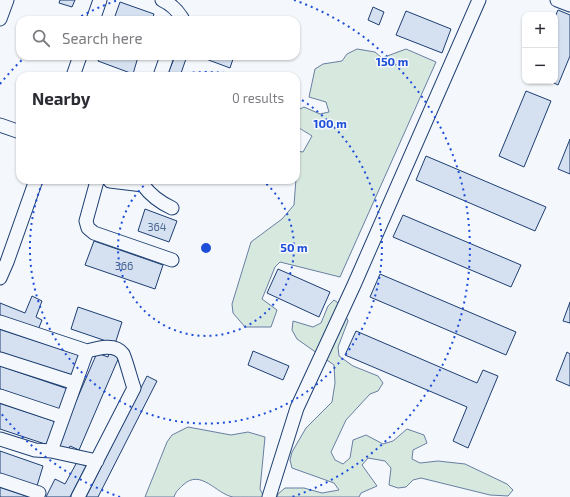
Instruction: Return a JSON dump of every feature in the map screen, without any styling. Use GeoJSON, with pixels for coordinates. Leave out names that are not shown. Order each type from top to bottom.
{"type":"FeatureCollection","features":[{"type":"Feature","properties":{"kind":"street"},"geometry":{"type":"LineString","coordinates":[[0,19],[7,0]]}},
{"type":"Feature","properties":{"kind":"street"},"geometry":{"type":"LineString","coordinates":[[94,16],[100,0]]}},
{"type":"Feature","properties":{"kind":"street"},"geometry":{"type":"LineString","coordinates":[[162,0],[168,2],[182,16]]}},
{"type":"Feature","properties":{"kind":"street"},"geometry":{"type":"LineString","coordinates":[[269,497],[297,408],[354,285],[479,0]]}},
{"type":"Feature","properties":{"kind":"street"},"geometry":{"type":"LineString","coordinates":[[557,0],[570,5]]}},
{"type":"Feature","properties":{"kind":"street"},"geometry":{"type":"LineString","coordinates":[[74,72],[79,60]]}},
{"type":"Feature","properties":{"kind":"street"},"geometry":{"type":"LineString","coordinates":[[161,72],[166,60]]}},
{"type":"Feature","properties":{"kind":"street"},"geometry":{"type":"LineString","coordinates":[[0,125],[16,131]]}},
{"type":"Feature","properties":{"kind":"street"},"geometry":{"type":"LineString","coordinates":[[0,278],[35,184]]}},
{"type":"Feature","properties":{"kind":"street"},"geometry":{"type":"LineString","coordinates":[[103,184],[86,221],[88,228],[94,233],[172,260]]}},
{"type":"Feature","properties":{"kind":"street"},"geometry":{"type":"LineString","coordinates":[[145,184],[150,195],[172,208]]}},
{"type":"Feature","properties":{"kind":"street"},"geometry":{"type":"LineString","coordinates":[[0,322],[87,351],[104,347],[117,350],[124,355],[134,388],[78,497]]}},
{"type":"Feature","properties":{"kind":"street"},"geometry":{"type":"LineString","coordinates":[[51,451],[87,351]]}},
{"type":"Feature","properties":{"kind":"street"},"geometry":{"type":"LineString","coordinates":[[0,359],[75,383]]}},
{"type":"Feature","properties":{"kind":"street"},"geometry":{"type":"LineString","coordinates":[[0,396],[63,417]]}},
{"type":"Feature","properties":{"kind":"street"},"geometry":{"type":"LineString","coordinates":[[0,439],[35,450],[51,451],[97,461]]}},
{"type":"Feature","properties":{"kind":"street"},"geometry":{"type":"LineString","coordinates":[[0,480],[39,493]]}},
{"type":"Feature","properties":{"kind":"shaded area"},"geometry":{"type":"Polygon","coordinates":[[[357,49],[375,52],[382,58],[406,49],[436,62],[340,277],[280,262],[275,267],[262,299],[277,310],[271,327],[245,327],[233,313],[232,304],[251,242],[282,219],[294,205],[296,184],[300,184],[300,152],[303,152],[312,136],[300,129],[300,109],[304,107],[320,114],[329,112],[326,102],[309,97],[315,69],[323,64],[342,61],[347,54],[357,49]]]}},
{"type":"Feature","properties":{"kind":"shaded area"},"geometry":{"type":"Polygon","coordinates":[[[334,300],[341,305],[348,321],[338,347],[339,356],[353,366],[378,376],[383,383],[378,391],[370,394],[346,420],[331,452],[335,460],[343,464],[350,458],[353,440],[366,435],[383,444],[393,441],[407,429],[424,435],[427,443],[413,450],[412,459],[420,463],[438,461],[465,464],[507,484],[513,490],[508,496],[490,495],[421,478],[413,480],[406,487],[398,488],[389,485],[391,468],[385,461],[368,458],[362,465],[377,486],[361,493],[359,497],[277,497],[278,494],[285,488],[304,488],[322,493],[339,490],[334,483],[292,468],[290,460],[292,452],[306,428],[332,402],[335,383],[334,365],[297,339],[292,330],[293,321],[313,327],[321,323],[328,306],[334,300]]]}},
{"type":"Feature","properties":{"kind":"shaded area"},"geometry":{"type":"Polygon","coordinates":[[[188,427],[231,435],[248,432],[265,437],[260,489],[264,497],[233,497],[196,479],[183,485],[174,497],[145,497],[167,442],[172,435],[188,427]]]}},
{"type":"Feature","properties":{"kind":"building"},"geometry":{"type":"Polygon","coordinates":[[[60,0],[75,0],[72,7],[59,3],[60,0]]]}},
{"type":"Feature","properties":{"kind":"building"},"geometry":{"type":"Polygon","coordinates":[[[120,2],[154,14],[153,16],[115,16],[120,2]]]}},
{"type":"Feature","properties":{"kind":"building"},"geometry":{"type":"Polygon","coordinates":[[[373,7],[384,12],[379,25],[368,20],[373,7]]]}},
{"type":"Feature","properties":{"kind":"building"},"geometry":{"type":"Polygon","coordinates":[[[558,10],[570,15],[570,56],[558,85],[556,84],[558,84],[558,10]]]}},
{"type":"Feature","properties":{"kind":"building"},"geometry":{"type":"Polygon","coordinates":[[[406,11],[451,29],[442,53],[396,35],[406,11]]]}},
{"type":"Feature","properties":{"kind":"building"},"geometry":{"type":"Polygon","coordinates":[[[137,60],[134,72],[128,72],[98,61],[137,60]]]}},
{"type":"Feature","properties":{"kind":"building"},"geometry":{"type":"Polygon","coordinates":[[[173,60],[186,60],[181,72],[169,72],[173,60]]]}},
{"type":"Feature","properties":{"kind":"building"},"geometry":{"type":"Polygon","coordinates":[[[209,60],[233,60],[230,68],[209,60]]]}},
{"type":"Feature","properties":{"kind":"building"},"geometry":{"type":"Polygon","coordinates":[[[526,91],[551,101],[524,167],[499,156],[526,91]]]}},
{"type":"Feature","properties":{"kind":"building"},"geometry":{"type":"Polygon","coordinates":[[[570,139],[570,174],[558,169],[570,139]]]}},
{"type":"Feature","properties":{"kind":"building"},"geometry":{"type":"Polygon","coordinates":[[[426,156],[546,207],[535,231],[416,180],[426,156]]]}},
{"type":"Feature","properties":{"kind":"building"},"geometry":{"type":"Polygon","coordinates":[[[145,209],[177,221],[169,242],[138,231],[145,209]]]}},
{"type":"Feature","properties":{"kind":"building"},"geometry":{"type":"Polygon","coordinates":[[[403,215],[521,265],[511,287],[393,237],[403,215]]]}},
{"type":"Feature","properties":{"kind":"building"},"geometry":{"type":"Polygon","coordinates":[[[94,241],[163,265],[155,289],[85,265],[94,241]]]}},
{"type":"Feature","properties":{"kind":"building"},"geometry":{"type":"Polygon","coordinates":[[[278,269],[330,292],[319,317],[267,293],[278,269]]]}},
{"type":"Feature","properties":{"kind":"building"},"geometry":{"type":"Polygon","coordinates":[[[380,274],[516,332],[506,355],[370,297],[380,274]]]}},
{"type":"Feature","properties":{"kind":"building"},"geometry":{"type":"Polygon","coordinates":[[[32,296],[42,301],[36,317],[42,320],[38,330],[0,315],[0,303],[25,313],[32,296]]]}},
{"type":"Feature","properties":{"kind":"building"},"geometry":{"type":"Polygon","coordinates":[[[570,302],[570,323],[563,321],[570,302]]]}},
{"type":"Feature","properties":{"kind":"building"},"geometry":{"type":"Polygon","coordinates":[[[78,307],[122,322],[115,344],[71,329],[78,307]]]}},
{"type":"Feature","properties":{"kind":"building"},"geometry":{"type":"Polygon","coordinates":[[[0,329],[79,355],[72,377],[0,352],[0,329]]]}},
{"type":"Feature","properties":{"kind":"building"},"geometry":{"type":"Polygon","coordinates":[[[356,331],[477,383],[483,370],[498,376],[468,448],[453,441],[467,407],[345,355],[356,331]]]}},
{"type":"Feature","properties":{"kind":"building"},"geometry":{"type":"Polygon","coordinates":[[[253,351],[289,366],[283,380],[248,365],[253,351]]]}},
{"type":"Feature","properties":{"kind":"building"},"geometry":{"type":"Polygon","coordinates":[[[567,352],[570,354],[570,386],[556,380],[567,352]]]}},
{"type":"Feature","properties":{"kind":"building"},"geometry":{"type":"Polygon","coordinates":[[[97,353],[108,357],[109,353],[119,357],[79,450],[70,446],[68,450],[57,445],[97,353]]]}},
{"type":"Feature","properties":{"kind":"building"},"geometry":{"type":"Polygon","coordinates":[[[0,366],[68,389],[61,410],[0,389],[0,366]]]}},
{"type":"Feature","properties":{"kind":"building"},"geometry":{"type":"Polygon","coordinates":[[[147,376],[157,381],[98,497],[86,497],[147,376]]]}},
{"type":"Feature","properties":{"kind":"building"},"geometry":{"type":"Polygon","coordinates":[[[0,403],[56,422],[48,445],[0,429],[0,403]]]}},
{"type":"Feature","properties":{"kind":"building"},"geometry":{"type":"Polygon","coordinates":[[[0,451],[43,466],[37,486],[0,474],[0,451]]]}},
{"type":"Feature","properties":{"kind":"building"},"geometry":{"type":"Polygon","coordinates":[[[77,462],[86,466],[70,497],[46,497],[55,479],[65,484],[77,462]]]}},
{"type":"Feature","properties":{"kind":"building"},"geometry":{"type":"Polygon","coordinates":[[[0,487],[29,497],[0,497],[0,487]]]}}]}
